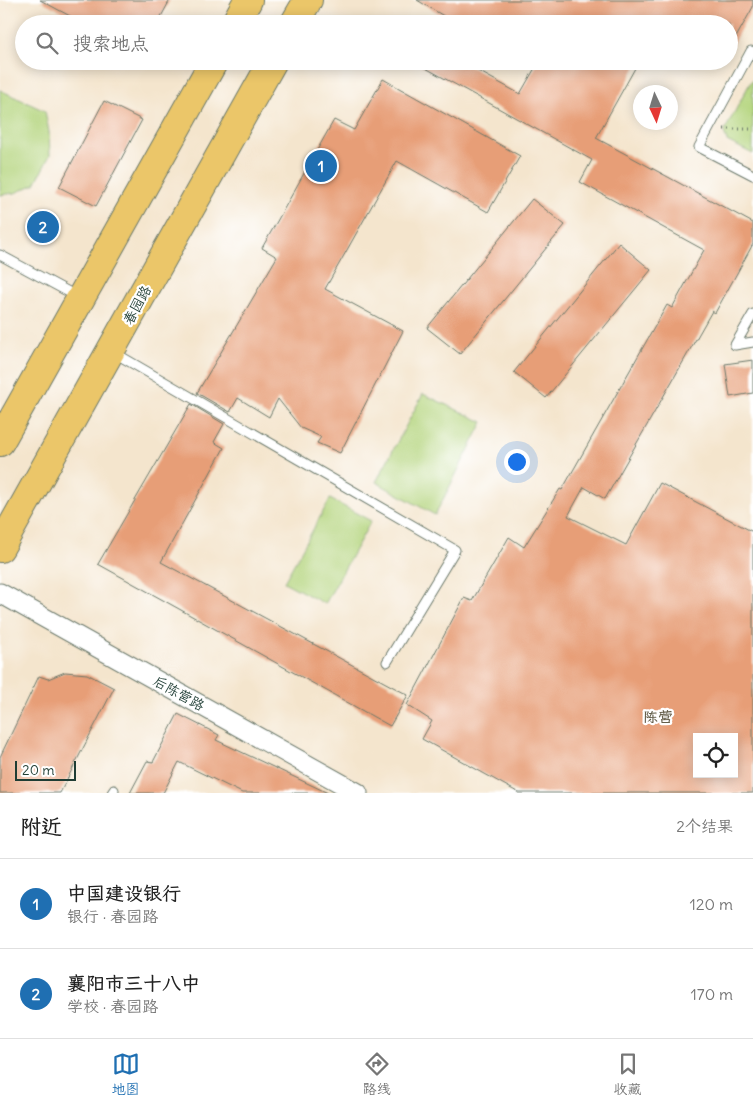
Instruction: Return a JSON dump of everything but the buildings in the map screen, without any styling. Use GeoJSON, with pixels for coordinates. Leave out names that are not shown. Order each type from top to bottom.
{"type":"FeatureCollection","features":[{"type":"Feature","properties":{"kind":"main road"},"geometry":{"type":"LineString","coordinates":[[240,15],[248,0]]}},
{"type":"Feature","properties":{"kind":"main road"},"geometry":{"type":"LineString","coordinates":[[299,15],[308,0]]}},
{"type":"Feature","properties":{"kind":"main road"},"geometry":{"type":"LineString","coordinates":[[0,442],[209,70]]}},
{"type":"Feature","properties":{"kind":"main road","name":"春园路"},"geometry":{"type":"LineString","coordinates":[[0,548],[268,70]]}},
{"type":"Feature","properties":{"kind":"street","name":"后陈营路"},"geometry":{"type":"LineString","coordinates":[[0,593],[358,793]]}},
{"type":"Feature","properties":{"kind":"lane"},"geometry":{"type":"LineString","coordinates":[[753,52],[751,52],[699,147],[753,174]]}},
{"type":"Feature","properties":{"kind":"lane"},"geometry":{"type":"LineString","coordinates":[[0,255],[81,298]]}},
{"type":"Feature","properties":{"kind":"lane"},"geometry":{"type":"LineString","coordinates":[[753,314],[735,345],[753,342]]}},
{"type":"Feature","properties":{"kind":"lane"},"geometry":{"type":"LineString","coordinates":[[111,351],[455,550],[388,662]]}},
{"type":"Feature","properties":{"kind":"path"},"geometry":{"type":"LineString","coordinates":[[709,129],[753,129]]}},
{"type":"Feature","properties":{"kind":"green space"},"geometry":{"type":"Polygon","coordinates":[[[751,81],[753,81],[753,154],[727,141],[724,132],[751,81]]]}},
{"type":"Feature","properties":{"kind":"green space"},"geometry":{"type":"Polygon","coordinates":[[[0,90],[45,111],[49,132],[50,155],[35,184],[15,193],[0,195],[0,90]]]}},
{"type":"Feature","properties":{"kind":"green space"},"geometry":{"type":"Polygon","coordinates":[[[423,394],[483,422],[435,515],[376,482],[423,394]]]}},
{"type":"Feature","properties":{"kind":"green space"},"geometry":{"type":"Polygon","coordinates":[[[330,499],[371,521],[325,604],[284,582],[330,499]]]}},
{"type":"Feature","properties":{"kind":"place","name":"中国建设银行"},"geometry":{"type":"Point","coordinates":[321,166]}},
{"type":"Feature","properties":{"kind":"place","name":"襄阳市三十八中"},"geometry":{"type":"Point","coordinates":[43,227]}},
{"type":"Feature","properties":{"kind":"district","name":"陈营"},"geometry":{"type":"Point","coordinates":[658,717]}}]}
